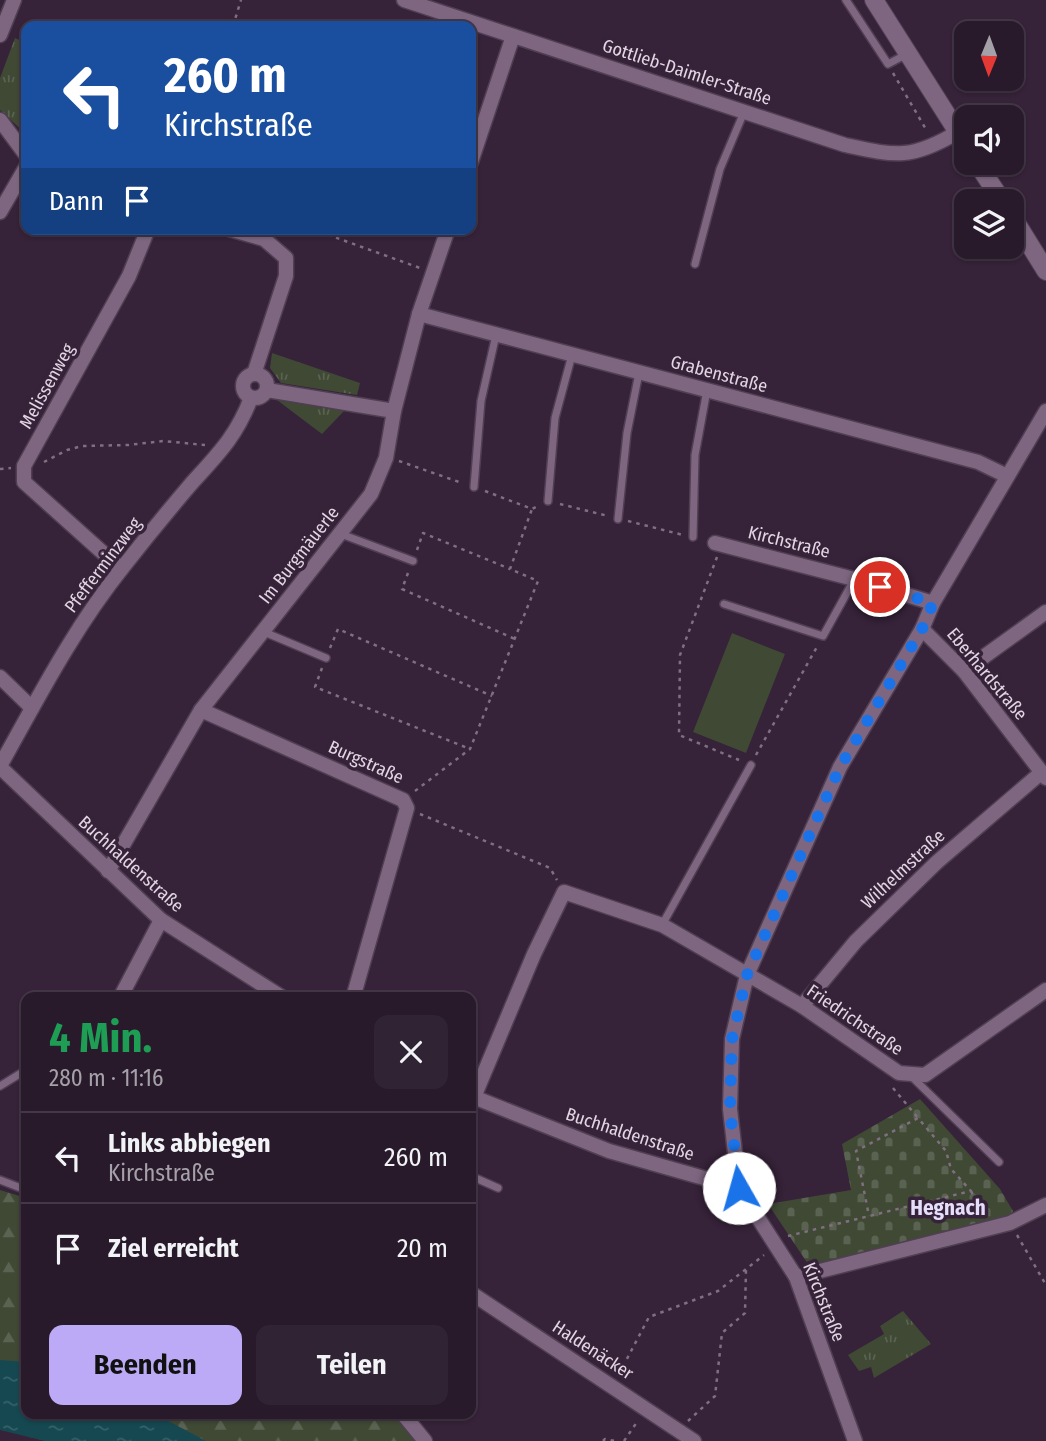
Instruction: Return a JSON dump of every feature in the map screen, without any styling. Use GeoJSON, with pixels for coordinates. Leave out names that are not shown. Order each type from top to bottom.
{"type":"FeatureCollection","features":[{"type":"Feature","properties":{"kind":"main road"},"geometry":{"type":"LineString","coordinates":[[874,0],[954,126]]}},
{"type":"Feature","properties":{"kind":"main road"},"geometry":{"type":"LineString","coordinates":[[1024,235],[1046,271]]}},
{"type":"Feature","properties":{"kind":"street"},"geometry":{"type":"LineString","coordinates":[[0,35],[14,0]]}},
{"type":"Feature","properties":{"kind":"street","name":"Gottlieb-Daimler-Straße"},"geometry":{"type":"LineString","coordinates":[[404,0],[468,21]]}},
{"type":"Feature","properties":{"kind":"street","name":"Gottlieb-Daimler-Straße"},"geometry":{"type":"LineString","coordinates":[[476,24],[845,145],[890,155],[917,152],[954,141]]}},
{"type":"Feature","properties":{"kind":"street"},"geometry":{"type":"LineString","coordinates":[[476,147],[513,36]]}},
{"type":"Feature","properties":{"kind":"street"},"geometry":{"type":"LineString","coordinates":[[0,120],[21,148]]}},
{"type":"Feature","properties":{"kind":"street"},"geometry":{"type":"LineString","coordinates":[[0,212],[21,176]]}},
{"type":"Feature","properties":{"kind":"street","name":"Melissenweg"},"geometry":{"type":"LineString","coordinates":[[24,466],[130,276],[146,235]]}},
{"type":"Feature","properties":{"kind":"street"},"geometry":{"type":"LineString","coordinates":[[250,235],[264,239],[286,258],[286,276],[254,374]]}},
{"type":"Feature","properties":{"kind":"street","name":"Im Burgmäuerle"},"geometry":{"type":"LineString","coordinates":[[108,871],[201,710],[371,494],[386,458],[394,411],[419,314],[446,235]]}},
{"type":"Feature","properties":{"kind":"street","name":"Grabenstraße"},"geometry":{"type":"LineString","coordinates":[[419,314],[978,462],[1007,476]]}},
{"type":"Feature","properties":{"kind":"street"},"geometry":{"type":"LineString","coordinates":[[254,374],[265,379],[267,390],[263,395],[251,398],[246,395],[243,385],[247,376],[254,374]]}},
{"type":"Feature","properties":{"kind":"street"},"geometry":{"type":"LineString","coordinates":[[267,390],[394,411]]}},
{"type":"Feature","properties":{"kind":"street","name":"Pfefferminzweg"},"geometry":{"type":"LineString","coordinates":[[0,767],[76,633],[121,569],[220,454],[241,425],[251,398]]}},
{"type":"Feature","properties":{"kind":"street","name":"Kirchstraße"},"geometry":{"type":"LineString","coordinates":[[855,1441],[796,1277],[739,1188],[730,1110],[732,1039],[747,975],[840,767],[1046,411]]}},
{"type":"Feature","properties":{"kind":"street"},"geometry":{"type":"LineString","coordinates":[[24,466],[24,482],[121,569]]}},
{"type":"Feature","properties":{"kind":"street","name":"Kirchstraße"},"geometry":{"type":"LineString","coordinates":[[718,544],[854,579],[933,603]]}},
{"type":"Feature","properties":{"kind":"street"},"geometry":{"type":"LineString","coordinates":[[964,671],[1046,612]]}},
{"type":"Feature","properties":{"kind":"street","name":"Eberhardstraße"},"geometry":{"type":"LineString","coordinates":[[922,629],[964,671],[1044,775]]}},
{"type":"Feature","properties":{"kind":"street"},"geometry":{"type":"LineString","coordinates":[[0,677],[32,708]]}},
{"type":"Feature","properties":{"kind":"street","name":"Burgstraße"},"geometry":{"type":"LineString","coordinates":[[201,710],[405,804],[356,992]]}},
{"type":"Feature","properties":{"kind":"street","name":"Buchhaldenstraße"},"geometry":{"type":"LineString","coordinates":[[0,767],[162,920],[274,992]]}},
{"type":"Feature","properties":{"kind":"street","name":"Wilhelmstraße"},"geometry":{"type":"LineString","coordinates":[[802,1006],[856,940],[937,862],[1044,775]]}},
{"type":"Feature","properties":{"kind":"street"},"geometry":{"type":"LineString","coordinates":[[476,1088],[564,892]]}},
{"type":"Feature","properties":{"kind":"street","name":"Friedrichstraße"},"geometry":{"type":"LineString","coordinates":[[564,892],[662,925],[802,1006],[900,1073],[911,1076],[925,1076],[1046,990]]}},
{"type":"Feature","properties":{"kind":"street"},"geometry":{"type":"LineString","coordinates":[[123,992],[162,920]]}},
{"type":"Feature","properties":{"kind":"street","name":"Buchhaldenstraße"},"geometry":{"type":"LineString","coordinates":[[476,1099],[609,1151],[739,1188]]}},
{"type":"Feature","properties":{"kind":"street"},"geometry":{"type":"LineString","coordinates":[[796,1277],[1010,1223],[1046,1205]]}},
{"type":"Feature","properties":{"kind":"street","name":"Haldenäcker"},"geometry":{"type":"LineString","coordinates":[[476,1296],[694,1441]]}},
{"type":"Feature","properties":{"kind":"street"},"geometry":{"type":"LineString","coordinates":[[407,1419],[425,1441]]}},
{"type":"Feature","properties":{"kind":"lane"},"geometry":{"type":"LineString","coordinates":[[846,0],[888,64],[908,54]]}},
{"type":"Feature","properties":{"kind":"lane"},"geometry":{"type":"LineString","coordinates":[[695,264],[720,169],[744,111]]}},
{"type":"Feature","properties":{"kind":"lane"},"geometry":{"type":"LineString","coordinates":[[474,487],[481,401],[496,335]]}},
{"type":"Feature","properties":{"kind":"lane"},"geometry":{"type":"LineString","coordinates":[[548,501],[555,418],[572,355]]}},
{"type":"Feature","properties":{"kind":"lane"},"geometry":{"type":"LineString","coordinates":[[618,519],[627,433],[639,373]]}},
{"type":"Feature","properties":{"kind":"lane"},"geometry":{"type":"LineString","coordinates":[[693,537],[695,455],[707,390]]}},
{"type":"Feature","properties":{"kind":"lane"},"geometry":{"type":"LineString","coordinates":[[340,534],[412,561]]}},
{"type":"Feature","properties":{"kind":"lane"},"geometry":{"type":"LineString","coordinates":[[724,604],[823,636],[854,579]]}},
{"type":"Feature","properties":{"kind":"lane"},"geometry":{"type":"LineString","coordinates":[[263,631],[326,658]]}},
{"type":"Feature","properties":{"kind":"lane"},"geometry":{"type":"LineString","coordinates":[[662,925],[751,765]]}},
{"type":"Feature","properties":{"kind":"lane"},"geometry":{"type":"LineString","coordinates":[[0,1086],[21,1073]]}},
{"type":"Feature","properties":{"kind":"lane"},"geometry":{"type":"LineString","coordinates":[[911,1076],[999,1162]]}},
{"type":"Feature","properties":{"kind":"lane"},"geometry":{"type":"LineString","coordinates":[[476,1178],[498,1188]]}},
{"type":"Feature","properties":{"kind":"lane"},"geometry":{"type":"LineString","coordinates":[[0,1180],[21,1188]]}},
{"type":"Feature","properties":{"kind":"path"},"geometry":{"type":"LineString","coordinates":[[235,21],[241,0]]}},
{"type":"Feature","properties":{"kind":"path"},"geometry":{"type":"LineString","coordinates":[[888,64],[936,146]]}},
{"type":"Feature","properties":{"kind":"path"},"geometry":{"type":"LineString","coordinates":[[329,235],[433,272]]}},
{"type":"Feature","properties":{"kind":"path"},"geometry":{"type":"LineString","coordinates":[[24,466],[38,466],[67,450],[82,446],[163,441],[202,443]]}},
{"type":"Feature","properties":{"kind":"path"},"geometry":{"type":"LineString","coordinates":[[510,569],[532,509]]}},
{"type":"Feature","properties":{"kind":"path"},"geometry":{"type":"LineString","coordinates":[[514,639],[402,589],[423,533],[538,581],[470,749],[405,804],[550,868],[564,892]]}},
{"type":"Feature","properties":{"kind":"path"},"geometry":{"type":"LineString","coordinates":[[718,544],[680,655],[679,735],[751,765],[823,636]]}},
{"type":"Feature","properties":{"kind":"path"},"geometry":{"type":"LineString","coordinates":[[470,749],[315,687],[338,629],[492,696]]}},
{"type":"Feature","properties":{"kind":"path"},"geometry":{"type":"LineString","coordinates":[[908,1106],[946,1151],[951,1169],[971,1191],[982,1212]]}},
{"type":"Feature","properties":{"kind":"path"},"geometry":{"type":"LineString","coordinates":[[869,1216],[856,1151],[918,1118]]}},
{"type":"Feature","properties":{"kind":"path"},"geometry":{"type":"LineString","coordinates":[[789,1235],[971,1191]]}},
{"type":"Feature","properties":{"kind":"path"},"geometry":{"type":"LineString","coordinates":[[1010,1223],[1046,1285]]}},
{"type":"Feature","properties":{"kind":"path"},"geometry":{"type":"LineString","coordinates":[[613,1386],[649,1317],[718,1291],[776,1244]]}},
{"type":"Feature","properties":{"kind":"path"},"geometry":{"type":"LineString","coordinates":[[678,1430],[716,1396],[722,1334],[744,1313],[746,1269]]}},
{"type":"Feature","properties":{"kind":"path"},"geometry":{"type":"LineString","coordinates":[[624,1441],[646,1408]]}},
{"type":"Feature","properties":{"kind":"path"},"geometry":{"type":"LineString","coordinates":[[603,1441],[615,1441]]}},
{"type":"Feature","properties":{"kind":"green space"},"geometry":{"type":"Polygon","coordinates":[[[15,38],[21,41],[21,129],[0,110],[0,78],[15,38]]]}},
{"type":"Feature","properties":{"kind":"green space"},"geometry":{"type":"Polygon","coordinates":[[[272,353],[360,383],[357,395],[281,383],[270,368],[272,353]]]}},
{"type":"Feature","properties":{"kind":"green space"},"geometry":{"type":"Polygon","coordinates":[[[277,400],[344,411],[322,434],[277,400]]]}},
{"type":"Feature","properties":{"kind":"green space"},"geometry":{"type":"Polygon","coordinates":[[[732,633],[785,654],[746,753],[693,732],[732,633]]]}},
{"type":"Feature","properties":{"kind":"green space"},"geometry":{"type":"Polygon","coordinates":[[[920,1099],[1000,1189],[1013,1211],[1006,1222],[810,1267],[768,1204],[851,1190],[842,1144],[920,1099]]]}},
{"type":"Feature","properties":{"kind":"green space"},"geometry":{"type":"Polygon","coordinates":[[[0,1190],[21,1196],[21,1367],[0,1365],[0,1190]]]}},
{"type":"Feature","properties":{"kind":"green space"},"geometry":{"type":"Polygon","coordinates":[[[903,1311],[931,1344],[874,1378],[871,1367],[859,1371],[848,1355],[884,1334],[880,1326],[903,1311]]]}},
{"type":"Feature","properties":{"kind":"green space"},"geometry":{"type":"Polygon","coordinates":[[[146,1419],[400,1419],[419,1441],[188,1441],[146,1419]]]}},
{"type":"Feature","properties":{"kind":"water"},"geometry":{"type":"Polygon","coordinates":[[[0,1360],[21,1362],[21,1419],[164,1419],[206,1441],[45,1441],[0,1430],[0,1360]]]}},
{"type":"Feature","properties":{"kind":"district","name":"Hegnach"},"geometry":{"type":"Point","coordinates":[948,1208]}},
{"type":"Feature","properties":{"kind":"route"},"geometry":{"type":"LineString","coordinates":[[739,1188],[730,1110],[732,1039],[747,975],[840,767],[922,629],[933,603],[880,587]]}}]}
